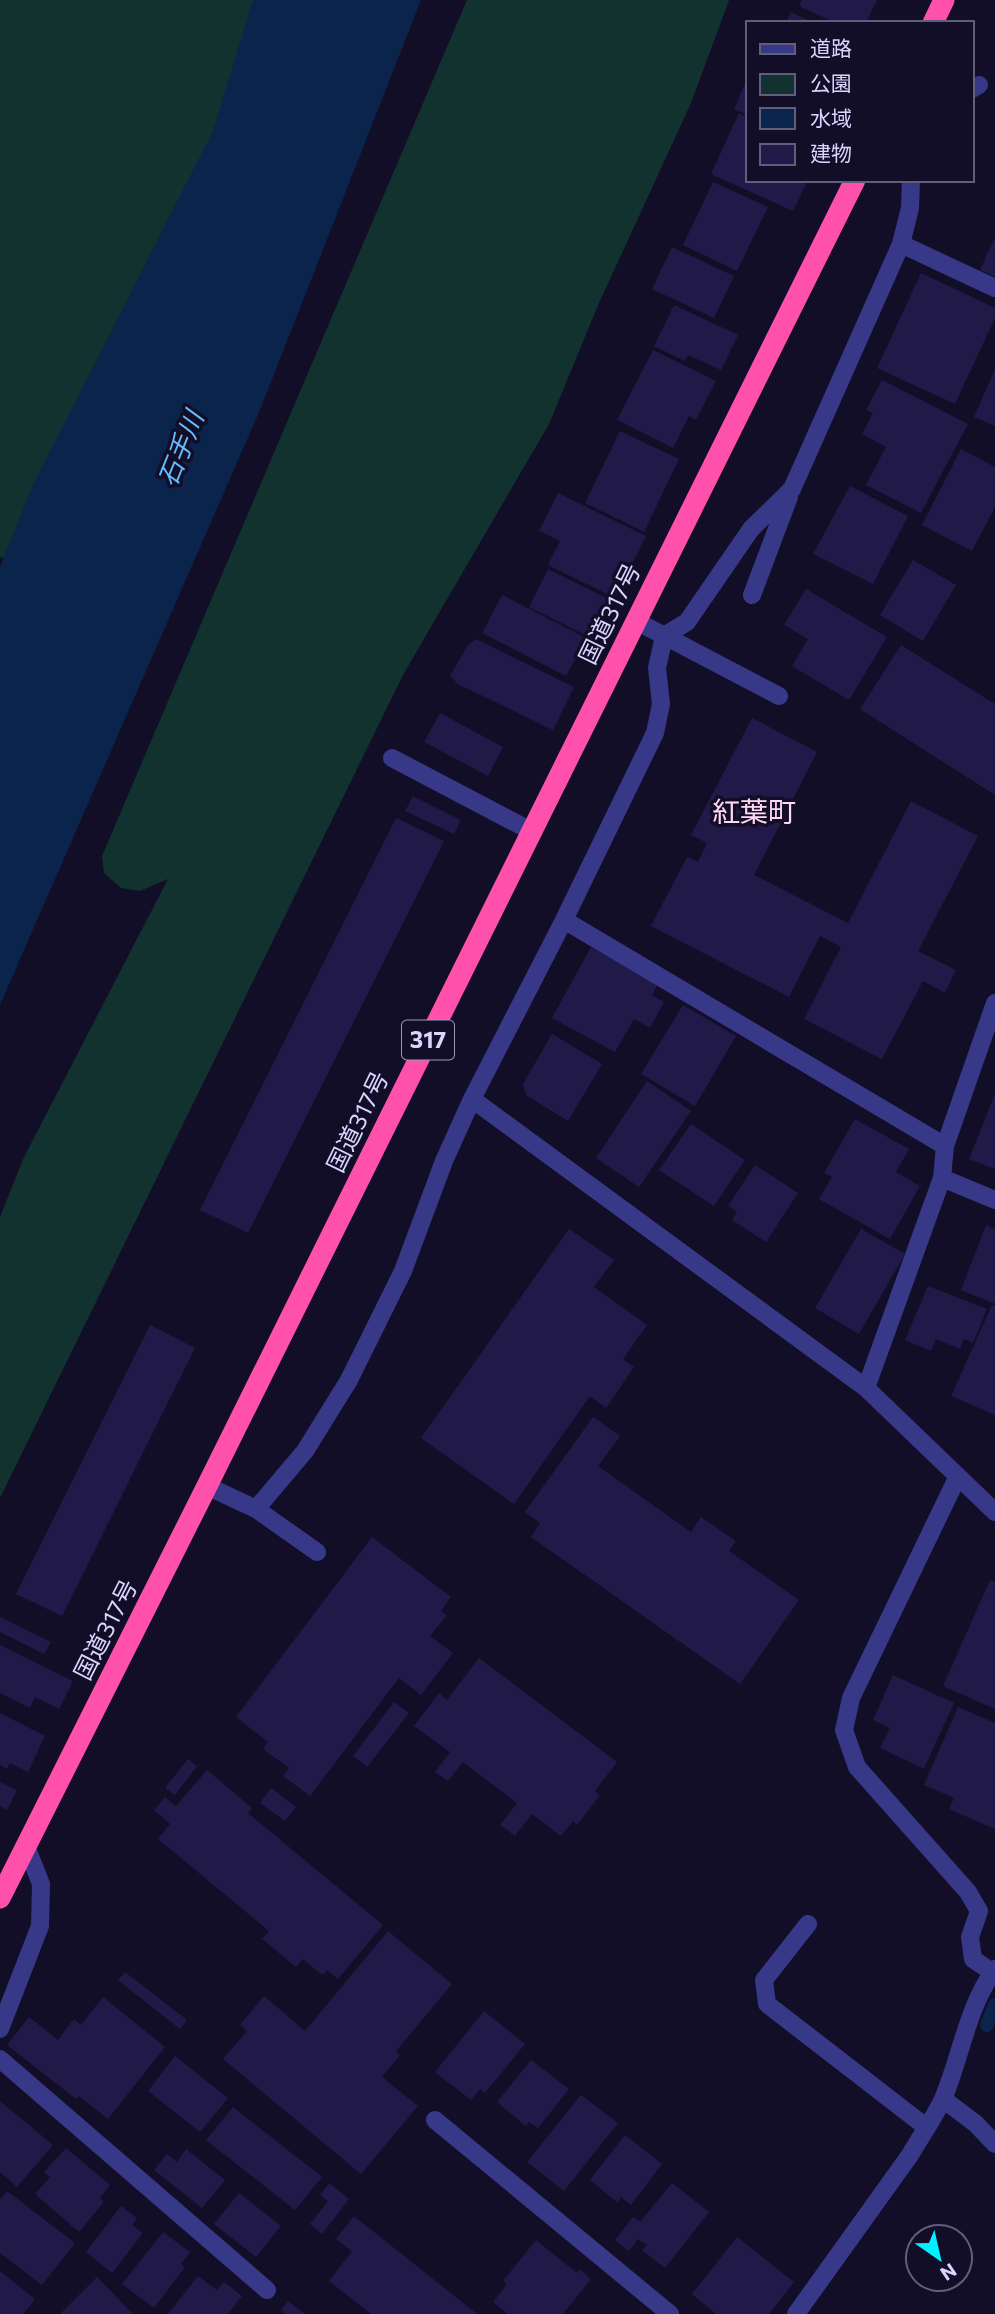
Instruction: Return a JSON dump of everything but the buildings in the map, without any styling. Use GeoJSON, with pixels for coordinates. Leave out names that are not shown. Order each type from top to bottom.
{"type":"FeatureCollection","features":[{"type":"Feature","properties":{"kind":"highway"},"geometry":{"type":"LineString","coordinates":[[934,21],[944,0]]}},
{"type":"Feature","properties":{"kind":"highway","name":"国道317号"},"geometry":{"type":"LineString","coordinates":[[0,1898],[854,182]]}},
{"type":"Feature","properties":{"kind":"street"},"geometry":{"type":"LineString","coordinates":[[752,595],[792,489],[901,244],[910,208],[911,182]]}},
{"type":"Feature","properties":{"kind":"street"},"geometry":{"type":"LineString","coordinates":[[901,244],[995,288]]}},
{"type":"Feature","properties":{"kind":"street"},"geometry":{"type":"LineString","coordinates":[[257,1509],[305,1451],[349,1380],[403,1271],[444,1161],[472,1098],[564,920],[655,733],[661,704],[657,668],[664,636],[687,622],[751,529],[792,489]]}},
{"type":"Feature","properties":{"kind":"street"},"geometry":{"type":"LineString","coordinates":[[636,621],[779,696]]}},
{"type":"Feature","properties":{"kind":"street"},"geometry":{"type":"LineString","coordinates":[[392,758],[531,831]]}},
{"type":"Feature","properties":{"kind":"street"},"geometry":{"type":"LineString","coordinates":[[564,920],[945,1146]]}},
{"type":"Feature","properties":{"kind":"street"},"geometry":{"type":"LineString","coordinates":[[866,1388],[942,1178],[945,1146],[995,1003]]}},
{"type":"Feature","properties":{"kind":"street"},"geometry":{"type":"LineString","coordinates":[[472,1098],[866,1388],[995,1513]]}},
{"type":"Feature","properties":{"kind":"street"},"geometry":{"type":"LineString","coordinates":[[942,1178],[995,1200]]}},
{"type":"Feature","properties":{"kind":"street"},"geometry":{"type":"LineString","coordinates":[[796,2314],[910,2155],[943,2099],[970,2018],[994,1971],[973,1959],[970,1937],[979,1911],[968,1892],[857,1767],[844,1730],[851,1698],[958,1476]]}},
{"type":"Feature","properties":{"kind":"street"},"geometry":{"type":"LineString","coordinates":[[207,1486],[257,1509],[317,1552]]}},
{"type":"Feature","properties":{"kind":"street"},"geometry":{"type":"LineString","coordinates":[[0,2029],[40,1926],[41,1884],[26,1846]]}},
{"type":"Feature","properties":{"kind":"street"},"geometry":{"type":"LineString","coordinates":[[807,1924],[764,1980],[767,2004],[926,2127]]}},
{"type":"Feature","properties":{"kind":"street"},"geometry":{"type":"LineString","coordinates":[[0,2059],[267,2290]]}},
{"type":"Feature","properties":{"kind":"street"},"geometry":{"type":"LineString","coordinates":[[943,2099],[976,2124],[995,2144]]}},
{"type":"Feature","properties":{"kind":"street"},"geometry":{"type":"LineString","coordinates":[[435,2120],[670,2314]]}},
{"type":"Feature","properties":{"kind":"green space"},"geometry":{"type":"Polygon","coordinates":[[[0,0],[321,0],[34,565],[0,557],[0,0]]]}},
{"type":"Feature","properties":{"kind":"green space"},"geometry":{"type":"Polygon","coordinates":[[[467,0],[729,0],[691,103],[599,303],[549,424],[403,675],[0,1498],[0,1217],[23,1159],[168,879],[140,891],[121,888],[104,873],[102,856],[467,0]]]}},
{"type":"Feature","properties":{"kind":"water","name":"石手川"},"geometry":{"type":"Polygon","coordinates":[[[253,0],[421,0],[260,410],[0,1005],[0,567],[33,485],[213,131],[253,0]]]}},
{"type":"Feature","properties":{"kind":"waterway"},"geometry":{"type":"LineString","coordinates":[[987,2025],[995,2005]]}},
{"type":"Feature","properties":{"kind":"district","name":"紅葉町"},"geometry":{"type":"Point","coordinates":[754,812]}}]}
